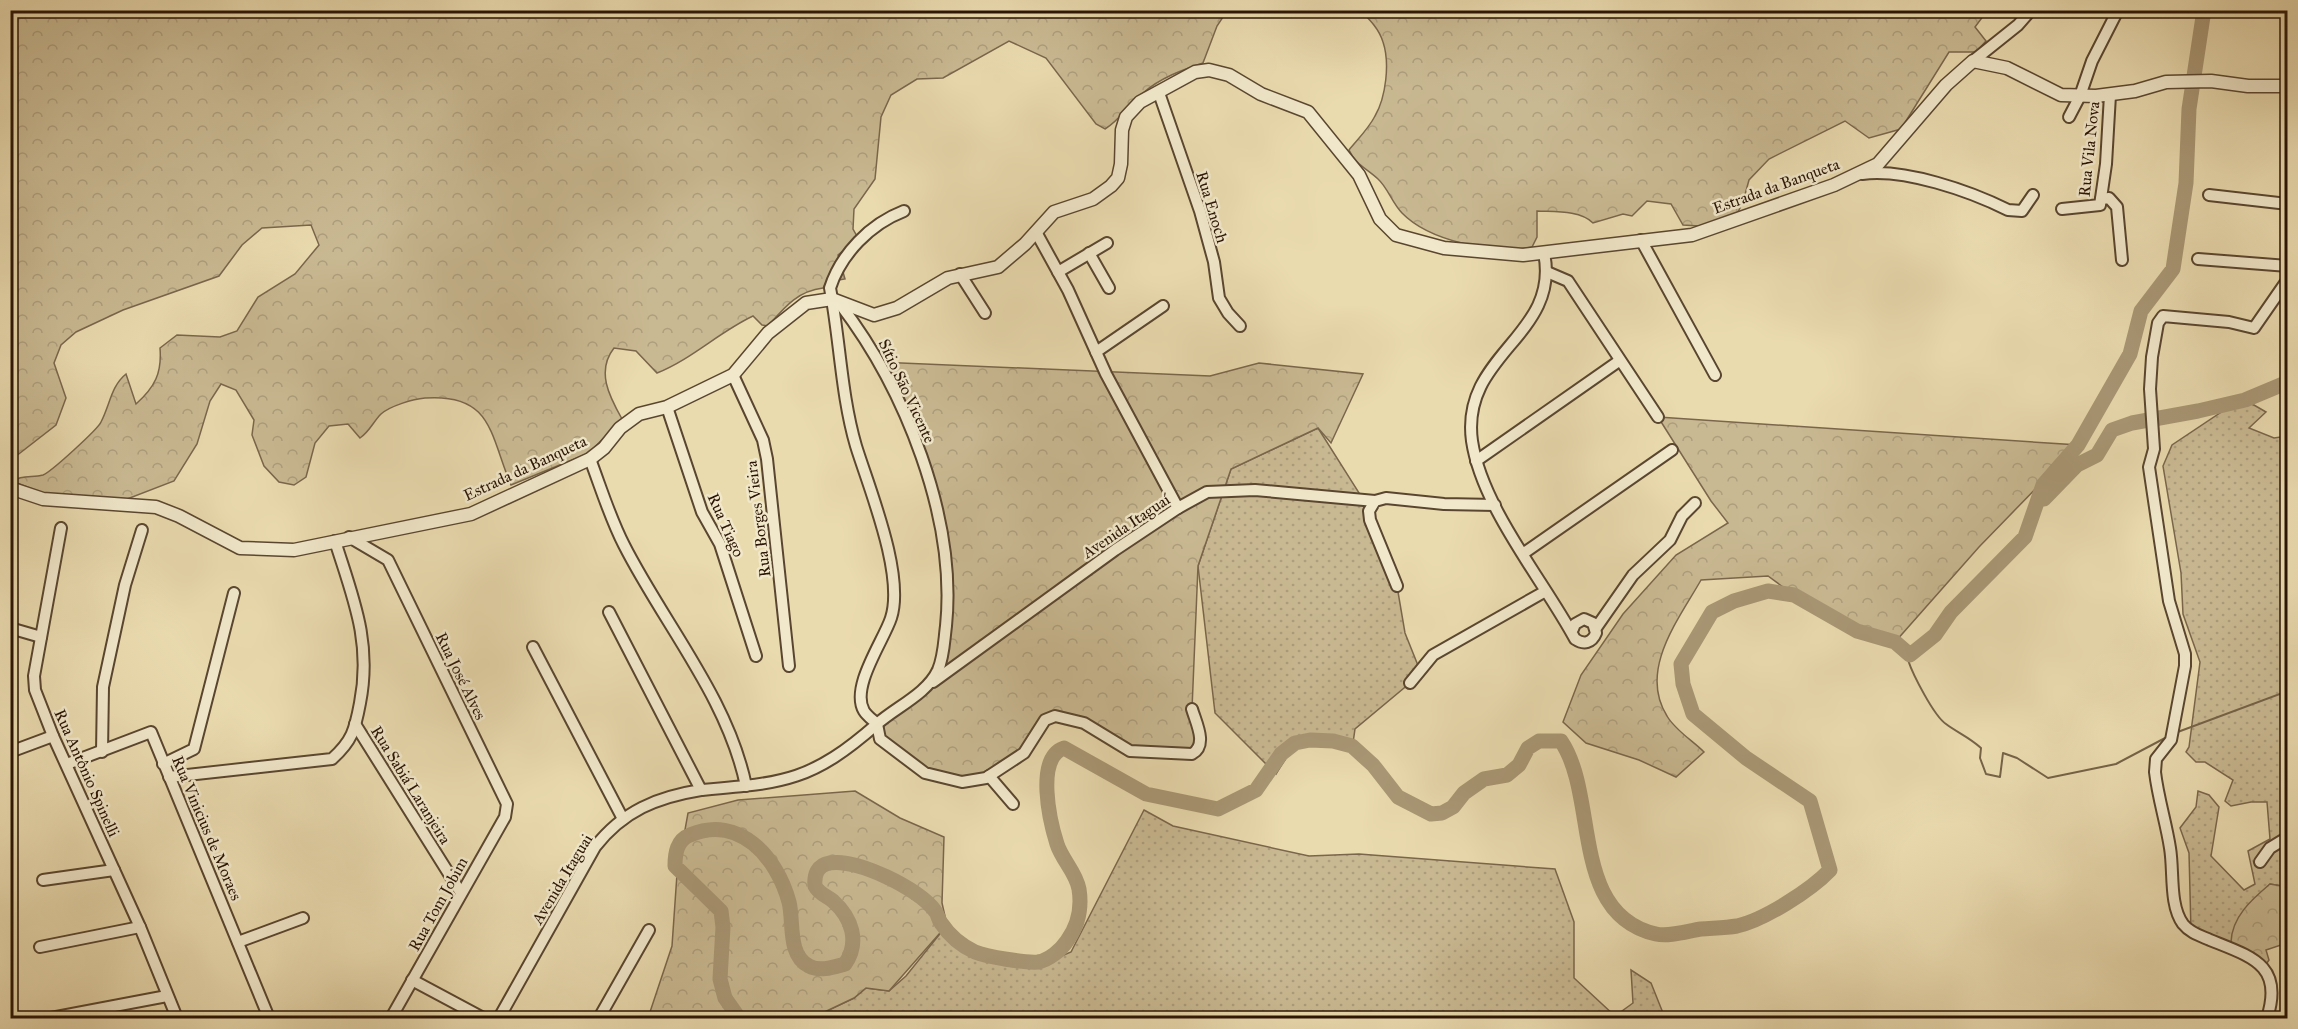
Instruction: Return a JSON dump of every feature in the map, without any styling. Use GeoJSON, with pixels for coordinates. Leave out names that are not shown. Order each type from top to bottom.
{"type":"FeatureCollection","features":[{"type":"Feature","properties":{"kind":"street"},"geometry":{"type":"LineString","coordinates":[[1973,61],[2018,25],[2031,10]]}},
{"type":"Feature","properties":{"kind":"street"},"geometry":{"type":"LineString","coordinates":[[2069,117],[2080,96],[2092,62],[2118,10]]}},
{"type":"Feature","properties":{"kind":"street"},"geometry":{"type":"LineString","coordinates":[[1973,61],[2007,68],[2061,95],[2110,95],[2166,82],[2211,81],[2248,86],[2288,86]]}},
{"type":"Feature","properties":{"kind":"street","name":"Estrada da Banqueta"},"geometry":{"type":"LineString","coordinates":[[10,488],[43,499],[156,507],[179,516],[240,548],[294,550],[471,514],[590,459],[604,448],[620,428],[639,414],[667,407],[733,375],[768,333],[795,309],[820,299],[836,301],[874,315],[891,311],[960,274],[998,267],[1054,212],[1093,199],[1111,186],[1118,177],[1121,164],[1122,130],[1126,117],[1140,102],[1195,72],[1209,70],[1229,75],[1261,94],[1308,112],[1359,175],[1380,219],[1396,235],[1444,248],[1476,252],[1544,253],[1692,235],[1795,200],[1878,164],[1890,153],[1946,85],[1973,61]]}},
{"type":"Feature","properties":{"kind":"street","name":"Rua Enoch"},"geometry":{"type":"LineString","coordinates":[[1159,93],[1200,211],[1214,262],[1219,297],[1228,313],[1240,326]]}},
{"type":"Feature","properties":{"kind":"street","name":"Rua Vila Nova"},"geometry":{"type":"LineString","coordinates":[[2062,209],[2099,207],[2106,164],[2110,95]]}},
{"type":"Feature","properties":{"kind":"street"},"geometry":{"type":"LineString","coordinates":[[1855,174],[1891,172],[1915,176],[2008,210],[2022,211],[2033,195]]}},
{"type":"Feature","properties":{"kind":"street"},"geometry":{"type":"LineString","coordinates":[[2209,195],[2288,204]]}},
{"type":"Feature","properties":{"kind":"street"},"geometry":{"type":"LineString","coordinates":[[2101,200],[2109,198],[2117,207],[2122,260]]}},
{"type":"Feature","properties":{"kind":"street"},"geometry":{"type":"LineString","coordinates":[[904,211],[883,219],[852,249],[836,269],[830,288],[836,301],[840,363],[856,446],[867,471],[895,590],[891,619],[874,652],[862,698],[863,711],[877,724],[880,739],[925,773],[962,782],[989,776],[1024,753],[1045,720],[1055,716],[1084,723],[1130,751],[1192,754],[1198,751],[1201,744],[1192,709]]}},
{"type":"Feature","properties":{"kind":"street"},"geometry":{"type":"LineString","coordinates":[[1036,232],[1178,508]]}},
{"type":"Feature","properties":{"kind":"street"},"geometry":{"type":"LineString","coordinates":[[1641,240],[1715,375]]}},
{"type":"Feature","properties":{"kind":"street"},"geometry":{"type":"LineString","coordinates":[[1058,272],[1107,243]]}},
{"type":"Feature","properties":{"kind":"street"},"geometry":{"type":"LineString","coordinates":[[1089,253],[1109,288]]}},
{"type":"Feature","properties":{"kind":"street"},"geometry":{"type":"LineString","coordinates":[[1544,253],[1547,272],[1541,305],[1490,367],[1482,383],[1472,426],[1476,461],[1495,505],[1544,592],[1573,629],[1575,639],[1585,643],[1594,638],[1596,628],[1633,575],[1670,540],[1682,516],[1695,503]]}},
{"type":"Feature","properties":{"kind":"street"},"geometry":{"type":"LineString","coordinates":[[2198,259],[2288,266]]}},
{"type":"Feature","properties":{"kind":"street"},"geometry":{"type":"LineString","coordinates":[[1547,272],[1568,281],[1658,417]]}},
{"type":"Feature","properties":{"kind":"street"},"geometry":{"type":"LineString","coordinates":[[960,274],[985,313]]}},
{"type":"Feature","properties":{"kind":"street"},"geometry":{"type":"LineString","coordinates":[[2267,1018],[2271,1005],[2272,983],[2261,963],[2193,933],[2184,926],[2177,911],[2170,849],[2155,772],[2156,759],[2171,740],[2185,654],[2169,601],[2152,489],[2149,467],[2154,449],[2150,404],[2152,357],[2158,323],[2163,316],[2229,322],[2254,328],[2288,279]]}},
{"type":"Feature","properties":{"kind":"street","name":"Sítio São Vicente"},"geometry":{"type":"LineString","coordinates":[[836,301],[862,332],[916,441],[942,535],[949,600],[943,658],[928,686],[877,724]]}},
{"type":"Feature","properties":{"kind":"street"},"geometry":{"type":"LineString","coordinates":[[1096,352],[1162,306]]}},
{"type":"Feature","properties":{"kind":"street"},"geometry":{"type":"LineString","coordinates":[[1476,461],[1619,361]]}},
{"type":"Feature","properties":{"kind":"street","name":"Rua Borges Vieira"},"geometry":{"type":"LineString","coordinates":[[733,375],[763,440],[767,459],[789,666]]}},
{"type":"Feature","properties":{"kind":"street","name":"Rua Tiago"},"geometry":{"type":"LineString","coordinates":[[667,407],[702,512],[724,554],[756,656]]}},
{"type":"Feature","properties":{"kind":"street"},"geometry":{"type":"LineString","coordinates":[[1524,553],[1672,450]]}},
{"type":"Feature","properties":{"kind":"street"},"geometry":{"type":"LineString","coordinates":[[590,459],[623,544],[727,724],[742,764],[746,786]]}},
{"type":"Feature","properties":{"kind":"street","name":"Avenida Itaguaí"},"geometry":{"type":"LineString","coordinates":[[928,686],[1178,508],[1207,492],[1256,489],[1375,501]]}},
{"type":"Feature","properties":{"kind":"street"},"geometry":{"type":"LineString","coordinates":[[1397,586],[1370,520],[1369,511],[1375,501],[1386,498],[1444,504],[1495,505]]}},
{"type":"Feature","properties":{"kind":"street","name":"Rua Antônio Spinelli"},"geometry":{"type":"LineString","coordinates":[[61,528],[34,676],[35,690],[53,736],[140,927],[177,1018]]}},
{"type":"Feature","properties":{"kind":"street"},"geometry":{"type":"LineString","coordinates":[[102,752],[103,687],[125,585],[142,530]]}},
{"type":"Feature","properties":{"kind":"street","name":"Rua José Alves"},"geometry":{"type":"LineString","coordinates":[[349,537],[388,560],[507,804]]}},
{"type":"Feature","properties":{"kind":"street","name":"Rua Sabiá Laranjeira"},"geometry":{"type":"LineString","coordinates":[[169,777],[332,759],[348,744],[366,674],[365,651],[364,639],[349,584],[334,541]]}},
{"type":"Feature","properties":{"kind":"street"},"geometry":{"type":"LineString","coordinates":[[1410,683],[1433,655],[1544,592]]}},
{"type":"Feature","properties":{"kind":"street"},"geometry":{"type":"LineString","coordinates":[[163,764],[194,749],[234,593]]}},
{"type":"Feature","properties":{"kind":"street"},"geometry":{"type":"LineString","coordinates":[[609,612],[701,790],[776,783],[815,770],[877,724]]}},
{"type":"Feature","properties":{"kind":"street"},"geometry":{"type":"LineString","coordinates":[[1573,629],[1578,621],[1584,619],[1593,623],[1596,628]]}},
{"type":"Feature","properties":{"kind":"street"},"geometry":{"type":"LineString","coordinates":[[10,628],[41,637]]}},
{"type":"Feature","properties":{"kind":"street"},"geometry":{"type":"LineString","coordinates":[[533,647],[623,819]]}},
{"type":"Feature","properties":{"kind":"street","name":"Rua Sabiá Laranjeira"},"geometry":{"type":"LineString","coordinates":[[355,724],[461,893]]}},
{"type":"Feature","properties":{"kind":"street","name":"Rua Vinicius de Moraes"},"geometry":{"type":"LineString","coordinates":[[67,764],[151,732],[269,1018]]}},
{"type":"Feature","properties":{"kind":"street"},"geometry":{"type":"LineString","coordinates":[[10,752],[53,736]]}},
{"type":"Feature","properties":{"kind":"street"},"geometry":{"type":"LineString","coordinates":[[989,776],[1013,804]]}},
{"type":"Feature","properties":{"kind":"street","name":"Avenida Itaguai"},"geometry":{"type":"LineString","coordinates":[[498,1018],[596,847],[623,819],[641,806],[670,795],[701,790]]}},
{"type":"Feature","properties":{"kind":"street","name":"Rua Tom Jobim"},"geometry":{"type":"LineString","coordinates":[[391,1018],[505,818],[507,804]]}},
{"type":"Feature","properties":{"kind":"street"},"geometry":{"type":"LineString","coordinates":[[2260,862],[2270,848],[2288,837]]}},
{"type":"Feature","properties":{"kind":"street"},"geometry":{"type":"LineString","coordinates":[[43,880],[114,870]]}},
{"type":"Feature","properties":{"kind":"street"},"geometry":{"type":"LineString","coordinates":[[238,942],[303,918]]}},
{"type":"Feature","properties":{"kind":"street"},"geometry":{"type":"LineString","coordinates":[[40,947],[140,927]]}},
{"type":"Feature","properties":{"kind":"street"},"geometry":{"type":"LineString","coordinates":[[599,1018],[650,930]]}},
{"type":"Feature","properties":{"kind":"street"},"geometry":{"type":"LineString","coordinates":[[412,980],[483,1018]]}},
{"type":"Feature","properties":{"kind":"street"},"geometry":{"type":"LineString","coordinates":[[51,1018],[167,996]]}},
{"type":"Feature","properties":{"kind":"green space"},"geometry":{"type":"Polygon","coordinates":[[[25,10],[1227,11],[1217,26],[1203,63],[1157,83],[1138,97],[1105,129],[1096,124],[1046,58],[1009,41],[943,78],[917,79],[891,95],[881,117],[875,179],[854,209],[853,229],[858,238],[838,255],[845,279],[827,282],[823,288],[798,297],[768,326],[762,325],[753,316],[657,373],[636,351],[614,348],[606,366],[606,384],[622,419],[589,453],[511,485],[486,421],[477,410],[447,398],[425,398],[402,403],[385,411],[360,438],[348,424],[329,426],[315,443],[306,477],[294,485],[279,482],[264,466],[252,435],[254,420],[236,390],[221,384],[210,401],[197,444],[174,481],[122,501],[43,493],[12,481],[43,475],[83,441],[101,422],[117,384],[126,374],[136,404],[148,392],[156,379],[160,365],[160,348],[177,335],[220,337],[237,331],[258,297],[295,274],[319,245],[311,225],[262,228],[242,245],[219,276],[123,310],[76,332],[61,345],[54,363],[66,398],[56,425],[11,460],[10,12],[25,10]]]}},
{"type":"Feature","properties":{"kind":"green space"},"geometry":{"type":"Polygon","coordinates":[[[1361,11],[1987,11],[1975,27],[1986,41],[1976,52],[1949,52],[1901,129],[1869,138],[1845,121],[1769,159],[1749,180],[1743,202],[1735,218],[1699,226],[1683,225],[1671,204],[1647,201],[1632,216],[1623,214],[1593,223],[1574,214],[1537,211],[1537,237],[1532,247],[1500,249],[1445,238],[1414,223],[1402,213],[1381,183],[1358,163],[1349,150],[1370,125],[1379,108],[1386,70],[1385,50],[1381,37],[1361,11]]]}},
{"type":"Feature","properties":{"kind":"green space"},"geometry":{"type":"Polygon","coordinates":[[[878,362],[1210,376],[1259,363],[1363,374],[1331,443],[1318,428],[1231,469],[1198,566],[1192,709],[1200,735],[1192,754],[1130,751],[1084,723],[1056,716],[1024,753],[973,782],[925,773],[880,739],[888,714],[928,686],[943,658],[943,535],[916,441],[878,362]]]}},
{"type":"Feature","properties":{"kind":"green space"},"geometry":{"type":"Polygon","coordinates":[[[2247,401],[2266,412],[2249,428],[2274,438],[2287,436],[2287,887],[2270,884],[2245,909],[2231,942],[2218,947],[2191,931],[2189,853],[2180,828],[2196,807],[2198,791],[2209,795],[2219,807],[2211,856],[2244,890],[2255,884],[2248,851],[2270,839],[2267,802],[2231,806],[2225,801],[2233,780],[2205,762],[2196,762],[2186,752],[2189,747],[2200,662],[2183,614],[2181,573],[2163,466],[2172,445],[2232,405],[2247,401]]]}},
{"type":"Feature","properties":{"kind":"green space"},"geometry":{"type":"Polygon","coordinates":[[[1658,417],[2078,445],[1979,547],[1895,642],[1794,595],[1768,576],[1701,580],[1673,628],[1659,663],[1657,681],[1659,699],[1667,716],[1679,731],[1704,752],[1676,777],[1639,760],[1586,743],[1563,722],[1581,675],[1623,614],[1676,555],[1728,523],[1711,501],[1658,417]]]}},
{"type":"Feature","properties":{"kind":"green space"},"geometry":{"type":"Polygon","coordinates":[[[1318,428],[1361,496],[1397,586],[1405,633],[1419,668],[1410,683],[1355,729],[1353,743],[1306,739],[1293,749],[1276,774],[1215,713],[1198,566],[1231,469],[1318,428]]]}},
{"type":"Feature","properties":{"kind":"green space"},"geometry":{"type":"Polygon","coordinates":[[[855,791],[900,818],[944,837],[942,903],[947,925],[889,991],[866,988],[854,998],[816,1018],[648,1018],[672,946],[677,874],[688,813],[738,800],[855,791]]]}},
{"type":"Feature","properties":{"kind":"green space"},"geometry":{"type":"Polygon","coordinates":[[[1144,810],[1173,826],[1309,856],[1359,854],[1555,869],[1574,922],[1574,978],[1615,1016],[1633,1003],[1631,970],[1651,983],[1665,1018],[816,1018],[854,998],[866,988],[889,991],[906,976],[947,925],[977,952],[1048,962],[1071,952],[1144,810]]]}},
{"type":"Feature","properties":{"kind":"green space"},"geometry":{"type":"Polygon","coordinates":[[[2270,884],[2287,887],[2287,943],[2266,950],[2269,960],[2264,967],[2218,947],[2231,942],[2239,917],[2270,884]]]}},
{"type":"Feature","properties":{"kind":"waterway"},"geometry":{"type":"LineString","coordinates":[[739,1018],[725,998],[720,979],[723,927],[721,911],[675,866],[682,840],[708,830],[724,830],[740,835],[765,855],[783,885],[789,902],[797,954],[802,961],[813,968],[845,964],[852,947],[852,931],[845,915],[815,886],[817,871],[830,863],[855,865],[902,885],[927,902],[948,932],[975,952],[1024,962],[1038,962],[1050,957],[1064,944],[1074,929],[1079,910],[1079,889],[1057,844],[1048,807],[1047,777],[1050,764],[1055,754],[1064,748],[1146,794],[1218,809],[1256,790],[1281,754],[1295,743],[1310,740],[1333,741],[1352,746],[1373,765],[1398,797],[1431,814],[1442,813],[1453,807],[1464,793],[1484,779],[1507,775],[1519,765],[1528,748],[1539,741],[1561,741],[1572,765],[1580,792],[1590,851],[1598,879],[1610,903],[1628,922],[1661,935],[1737,926],[1760,918],[1799,895],[1830,870],[1810,801],[1746,758],[1693,714],[1683,684],[1681,664],[1712,612],[1734,601],[1768,591],[1794,595],[1857,631],[1895,642],[1910,655],[1935,635],[1951,612],[2025,537],[2043,485],[2078,445],[2130,354],[2141,311],[2173,269],[2186,183],[2189,109],[2204,10]]}},
{"type":"Feature","properties":{"kind":"waterway"},"geometry":{"type":"LineString","coordinates":[[2044,499],[2077,465],[2097,455],[2112,430],[2132,423],[2245,400],[2288,382]]}},
{"type":"Feature","properties":{"kind":"waterway"},"geometry":{"type":"LineString","coordinates":[[1910,655],[1908,660],[1924,695],[1941,720],[1981,748],[1980,758],[1986,774],[2000,777],[2003,753],[2017,758],[2048,778],[2116,764],[2167,737]]}},
{"type":"Feature","properties":{"kind":"waterway"},"geometry":{"type":"LineString","coordinates":[[2175,733],[2288,691]]}}]}
